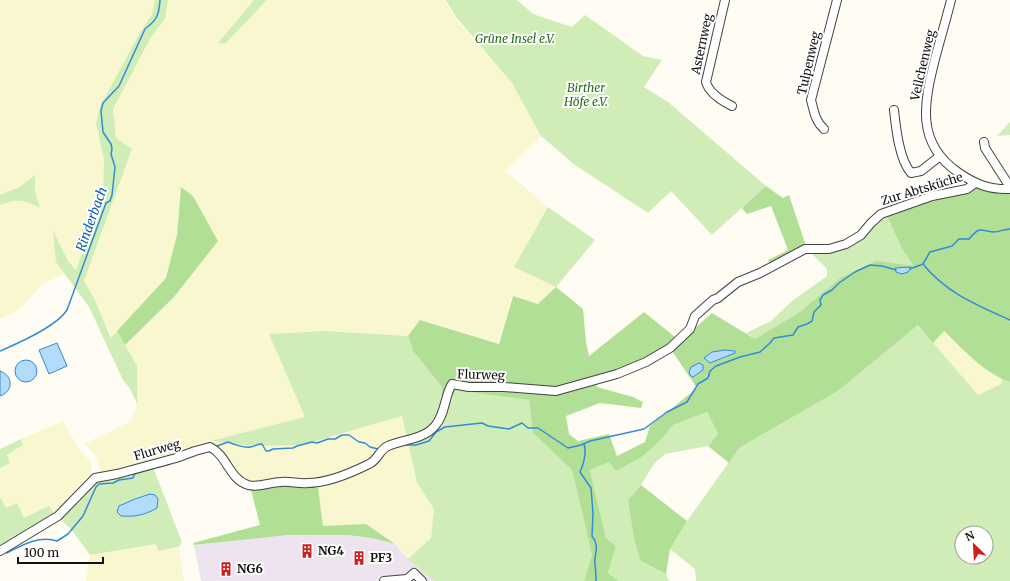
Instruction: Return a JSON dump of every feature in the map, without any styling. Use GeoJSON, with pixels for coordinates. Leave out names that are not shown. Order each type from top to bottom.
{"type":"FeatureCollection","features":[{"type":"Feature","properties":{"kind":"street","name":"Asternweg"},"geometry":{"type":"LineString","coordinates":[[725,0],[706,82],[708,88],[715,95],[732,106]]}},
{"type":"Feature","properties":{"kind":"street","name":"Tulpenweg"},"geometry":{"type":"LineString","coordinates":[[824,130],[818,124],[814,113],[812,100],[837,0]]}},
{"type":"Feature","properties":{"kind":"street","name":"Veilchenweg"},"geometry":{"type":"LineString","coordinates":[[951,0],[929,84],[926,106],[928,131],[936,149],[940,156],[959,173]]}},
{"type":"Feature","properties":{"kind":"street","name":"Veilchenweg"},"geometry":{"type":"LineString","coordinates":[[894,110],[903,157],[911,173],[921,171],[940,156]]}},
{"type":"Feature","properties":{"kind":"street","name":"Zur Abtsküche"},"geometry":{"type":"LineString","coordinates":[[984,142],[984,148],[1010,188]]}},
{"type":"Feature","properties":{"kind":"street","name":"Zur Abtsküche"},"geometry":{"type":"LineString","coordinates":[[959,173],[975,183],[988,187],[1010,188]]}},
{"type":"Feature","properties":{"kind":"street","name":"Zur Abtsküche"},"geometry":{"type":"LineString","coordinates":[[876,217],[932,196],[967,189],[975,183]]}},
{"type":"Feature","properties":{"kind":"street","name":"Flurweg"},"geometry":{"type":"LineString","coordinates":[[0,551],[58,516],[95,478],[117,474],[210,447],[220,455],[235,476],[247,484],[258,486],[280,482],[314,483],[331,479],[370,464],[377,458],[382,449],[421,436],[434,427],[444,412],[452,384],[469,387],[504,387],[556,391],[617,374],[646,362],[670,348],[690,329],[695,316],[713,300],[718,298],[738,282],[760,273],[805,249],[829,249],[846,244],[861,235],[876,217]]}},
{"type":"Feature","properties":{"kind":"street"},"geometry":{"type":"LineString","coordinates":[[384,581],[407,579],[414,573],[422,581]]}},
{"type":"Feature","properties":{"kind":"shaded area"},"geometry":{"type":"Polygon","coordinates":[[[289,535],[347,535],[372,538],[395,544],[408,559],[434,581],[201,581],[194,545],[289,535]]]}},
{"type":"Feature","properties":{"kind":"green space"},"geometry":{"type":"Polygon","coordinates":[[[0,0],[155,0],[152,14],[141,31],[100,106],[96,124],[104,159],[103,194],[76,271],[68,261],[54,233],[56,262],[65,274],[42,284],[20,309],[0,319],[0,0]]]}},
{"type":"Feature","properties":{"kind":"green space"},"geometry":{"type":"Polygon","coordinates":[[[155,0],[168,0],[165,19],[151,37],[113,109],[116,138],[132,149],[84,281],[95,300],[111,338],[117,331],[137,366],[137,404],[130,389],[123,380],[89,307],[56,262],[53,231],[68,261],[76,270],[103,194],[104,159],[96,124],[100,106],[141,31],[152,14],[155,0]]]}},
{"type":"Feature","properties":{"kind":"green space"},"geometry":{"type":"Polygon","coordinates":[[[168,0],[254,0],[218,43],[225,44],[267,0],[445,0],[455,18],[513,84],[541,136],[506,171],[548,207],[514,267],[556,287],[539,304],[512,296],[498,343],[421,320],[408,336],[325,331],[270,335],[305,417],[302,445],[402,416],[417,483],[434,509],[431,538],[408,559],[395,544],[366,524],[323,526],[317,482],[281,480],[249,482],[235,473],[211,441],[151,463],[101,474],[97,457],[84,444],[131,421],[137,404],[137,366],[125,345],[174,297],[218,240],[193,196],[181,187],[177,235],[166,278],[112,338],[95,300],[84,282],[132,149],[116,138],[113,109],[151,37],[165,19],[168,0]]]}},
{"type":"Feature","properties":{"kind":"green space"},"geometry":{"type":"Polygon","coordinates":[[[254,0],[267,0],[225,44],[218,43],[254,0]]]}},
{"type":"Feature","properties":{"kind":"green space","name":"Birther Höfe e.V."},"geometry":{"type":"Polygon","coordinates":[[[446,0],[517,0],[533,14],[572,27],[585,15],[643,56],[662,60],[644,87],[668,102],[766,186],[712,235],[671,191],[648,213],[575,165],[541,136],[512,83],[456,17],[446,0]]]}},
{"type":"Feature","properties":{"kind":"green space"},"geometry":{"type":"Polygon","coordinates":[[[1010,122],[1010,135],[997,136],[1010,122]]]}},
{"type":"Feature","properties":{"kind":"green space"},"geometry":{"type":"Polygon","coordinates":[[[35,175],[35,191],[40,208],[20,201],[0,205],[0,195],[20,187],[35,175]]]}},
{"type":"Feature","properties":{"kind":"green space"},"geometry":{"type":"Polygon","coordinates":[[[766,186],[783,198],[789,195],[807,249],[770,264],[768,260],[788,250],[771,206],[747,214],[742,208],[766,186]]]}},
{"type":"Feature","properties":{"kind":"green space"},"geometry":{"type":"Polygon","coordinates":[[[181,187],[193,196],[218,241],[174,297],[125,345],[117,331],[166,278],[177,235],[181,187]]]}},
{"type":"Feature","properties":{"kind":"green space"},"geometry":{"type":"Polygon","coordinates":[[[977,188],[1010,193],[1010,382],[983,367],[944,331],[933,343],[918,325],[838,391],[739,448],[729,463],[708,446],[718,434],[707,412],[673,425],[661,440],[642,457],[616,471],[609,462],[590,470],[606,538],[616,546],[608,573],[619,581],[584,581],[592,555],[572,470],[533,433],[529,400],[456,390],[449,402],[442,399],[442,387],[413,351],[408,336],[420,320],[499,344],[513,296],[538,304],[556,287],[583,309],[586,342],[589,356],[644,312],[680,341],[712,313],[755,339],[801,311],[840,278],[876,261],[914,266],[902,249],[886,214],[977,188]],[[670,348],[596,382],[597,387],[633,397],[643,402],[641,408],[600,403],[566,416],[569,434],[578,441],[609,434],[617,456],[645,442],[650,426],[697,388],[670,348]]]}},
{"type":"Feature","properties":{"kind":"green space"},"geometry":{"type":"Polygon","coordinates":[[[548,207],[595,240],[556,287],[514,267],[548,207]]]}},
{"type":"Feature","properties":{"kind":"green space"},"geometry":{"type":"Polygon","coordinates":[[[886,214],[902,249],[915,267],[840,278],[801,311],[755,339],[746,333],[771,321],[792,301],[827,276],[827,269],[807,249],[836,249],[886,214]]]}},
{"type":"Feature","properties":{"kind":"green space"},"geometry":{"type":"Polygon","coordinates":[[[918,325],[978,395],[1001,384],[1003,379],[1010,382],[1010,581],[696,581],[695,569],[670,549],[687,521],[739,448],[838,391],[918,325]]]}},
{"type":"Feature","properties":{"kind":"green space"},"geometry":{"type":"Polygon","coordinates":[[[325,331],[408,336],[413,351],[442,387],[529,400],[533,433],[572,470],[592,555],[584,581],[434,581],[408,559],[431,538],[434,509],[417,483],[402,416],[302,445],[255,446],[211,441],[305,417],[269,334],[325,331]]]}},
{"type":"Feature","properties":{"kind":"green space"},"geometry":{"type":"Polygon","coordinates":[[[944,331],[977,362],[1003,379],[1001,384],[978,395],[933,343],[944,331]]]}},
{"type":"Feature","properties":{"kind":"green space"},"geometry":{"type":"Polygon","coordinates":[[[707,412],[718,434],[708,446],[665,454],[654,464],[641,485],[628,500],[641,561],[666,574],[669,581],[619,581],[608,573],[616,546],[606,538],[590,470],[609,462],[616,471],[642,457],[661,440],[673,425],[707,412]]]}},
{"type":"Feature","properties":{"kind":"green space"},"geometry":{"type":"Polygon","coordinates":[[[63,421],[78,447],[92,464],[91,473],[54,514],[49,507],[24,518],[6,508],[0,497],[0,468],[10,463],[7,456],[23,445],[21,439],[63,421]]]}},
{"type":"Feature","properties":{"kind":"green space"},"geometry":{"type":"Polygon","coordinates":[[[21,439],[23,445],[7,455],[10,463],[0,468],[0,449],[21,439]]]}},
{"type":"Feature","properties":{"kind":"green space"},"geometry":{"type":"Polygon","coordinates":[[[153,467],[182,542],[179,547],[158,551],[156,544],[90,555],[71,529],[59,518],[97,480],[153,467]]]}},
{"type":"Feature","properties":{"kind":"green space"},"geometry":{"type":"Polygon","coordinates":[[[281,485],[318,488],[323,526],[366,524],[395,544],[372,538],[347,535],[289,535],[194,545],[193,543],[260,525],[251,490],[281,485]]]}},
{"type":"Feature","properties":{"kind":"green space"},"geometry":{"type":"Polygon","coordinates":[[[641,485],[687,521],[670,549],[666,574],[641,561],[635,543],[628,500],[641,485]]]}},
{"type":"Feature","properties":{"kind":"green space"},"geometry":{"type":"Polygon","coordinates":[[[0,497],[6,508],[17,503],[24,518],[49,506],[54,514],[28,529],[0,549],[0,497]]]}},
{"type":"Feature","properties":{"kind":"green space"},"geometry":{"type":"Polygon","coordinates":[[[156,544],[158,551],[179,548],[184,581],[86,581],[90,555],[156,544]]]}},
{"type":"Feature","properties":{"kind":"water"},"geometry":{"type":"Polygon","coordinates":[[[911,267],[908,272],[902,274],[896,272],[895,268],[911,267]]]}},
{"type":"Feature","properties":{"kind":"water"},"geometry":{"type":"Polygon","coordinates":[[[57,343],[67,366],[49,374],[39,350],[57,343]]]}},
{"type":"Feature","properties":{"kind":"water"},"geometry":{"type":"Polygon","coordinates":[[[725,350],[735,351],[735,353],[710,363],[704,358],[712,352],[725,350]]]}},
{"type":"Feature","properties":{"kind":"water"},"geometry":{"type":"Polygon","coordinates":[[[26,360],[34,363],[37,371],[34,379],[26,382],[18,379],[15,371],[18,363],[26,360]]]}},
{"type":"Feature","properties":{"kind":"water"},"geometry":{"type":"Polygon","coordinates":[[[699,363],[703,365],[703,370],[693,377],[689,372],[691,367],[699,363]]]}},
{"type":"Feature","properties":{"kind":"water"},"geometry":{"type":"Polygon","coordinates":[[[0,371],[8,376],[10,384],[7,391],[0,396],[0,371]]]}},
{"type":"Feature","properties":{"kind":"water"},"geometry":{"type":"Polygon","coordinates":[[[150,494],[155,495],[158,499],[157,508],[135,516],[121,516],[117,512],[119,506],[150,494]]]}},
{"type":"Feature","properties":{"kind":"waterway","name":"Rinderbach"},"geometry":{"type":"LineString","coordinates":[[0,351],[27,339],[46,328],[55,322],[67,310],[106,203],[110,201],[112,195],[115,167],[111,154],[111,144],[103,132],[101,111],[103,103],[119,86],[145,29],[157,17],[160,0]]}},
{"type":"Feature","properties":{"kind":"waterway"},"geometry":{"type":"LineString","coordinates":[[910,269],[923,264],[930,252],[952,246],[959,239],[969,239],[978,230],[998,232],[1010,229]]}},
{"type":"Feature","properties":{"kind":"waterway"},"geometry":{"type":"LineString","coordinates":[[923,264],[952,291],[1010,320]]}},
{"type":"Feature","properties":{"kind":"waterway"},"geometry":{"type":"LineString","coordinates":[[406,445],[416,445],[429,441],[436,432],[445,427],[482,423],[488,426],[509,429],[522,423],[528,428],[538,428],[568,448],[590,441],[644,429],[667,412],[687,402],[698,384],[708,378],[710,371],[716,366],[740,357],[760,352],[774,338],[793,335],[798,327],[812,321],[814,312],[821,305],[820,300],[823,295],[855,272],[870,265],[882,266],[896,270]]}},
{"type":"Feature","properties":{"kind":"waterway"},"geometry":{"type":"LineString","coordinates":[[217,446],[228,442],[239,446],[248,447],[262,444],[266,451],[269,451],[273,449],[293,448],[312,442],[317,443],[328,439],[335,439],[342,435],[349,435],[359,442],[378,449]]}},
{"type":"Feature","properties":{"kind":"waterway"},"geometry":{"type":"LineString","coordinates":[[584,444],[585,458],[580,472],[591,488],[593,513],[592,536],[596,544],[596,581]]}},
{"type":"Feature","properties":{"kind":"waterway"},"geometry":{"type":"LineString","coordinates":[[7,553],[38,540],[51,539],[57,541],[68,534],[83,516],[96,487],[99,484],[113,483],[119,480],[133,478],[137,473],[170,464]]}},
{"type":"Feature","properties":{"kind":"place","name":"NG4"},"geometry":{"type":"Point","coordinates":[307,551]}},
{"type":"Feature","properties":{"kind":"place","name":"PF3"},"geometry":{"type":"Point","coordinates":[359,558]}},
{"type":"Feature","properties":{"kind":"place","name":"NG6"},"geometry":{"type":"Point","coordinates":[226,569]}},
{"type":"Feature","properties":{"kind":"park label","name":"Grüne Insel e.V."},"geometry":{"type":"Point","coordinates":[515,39]}}]}
